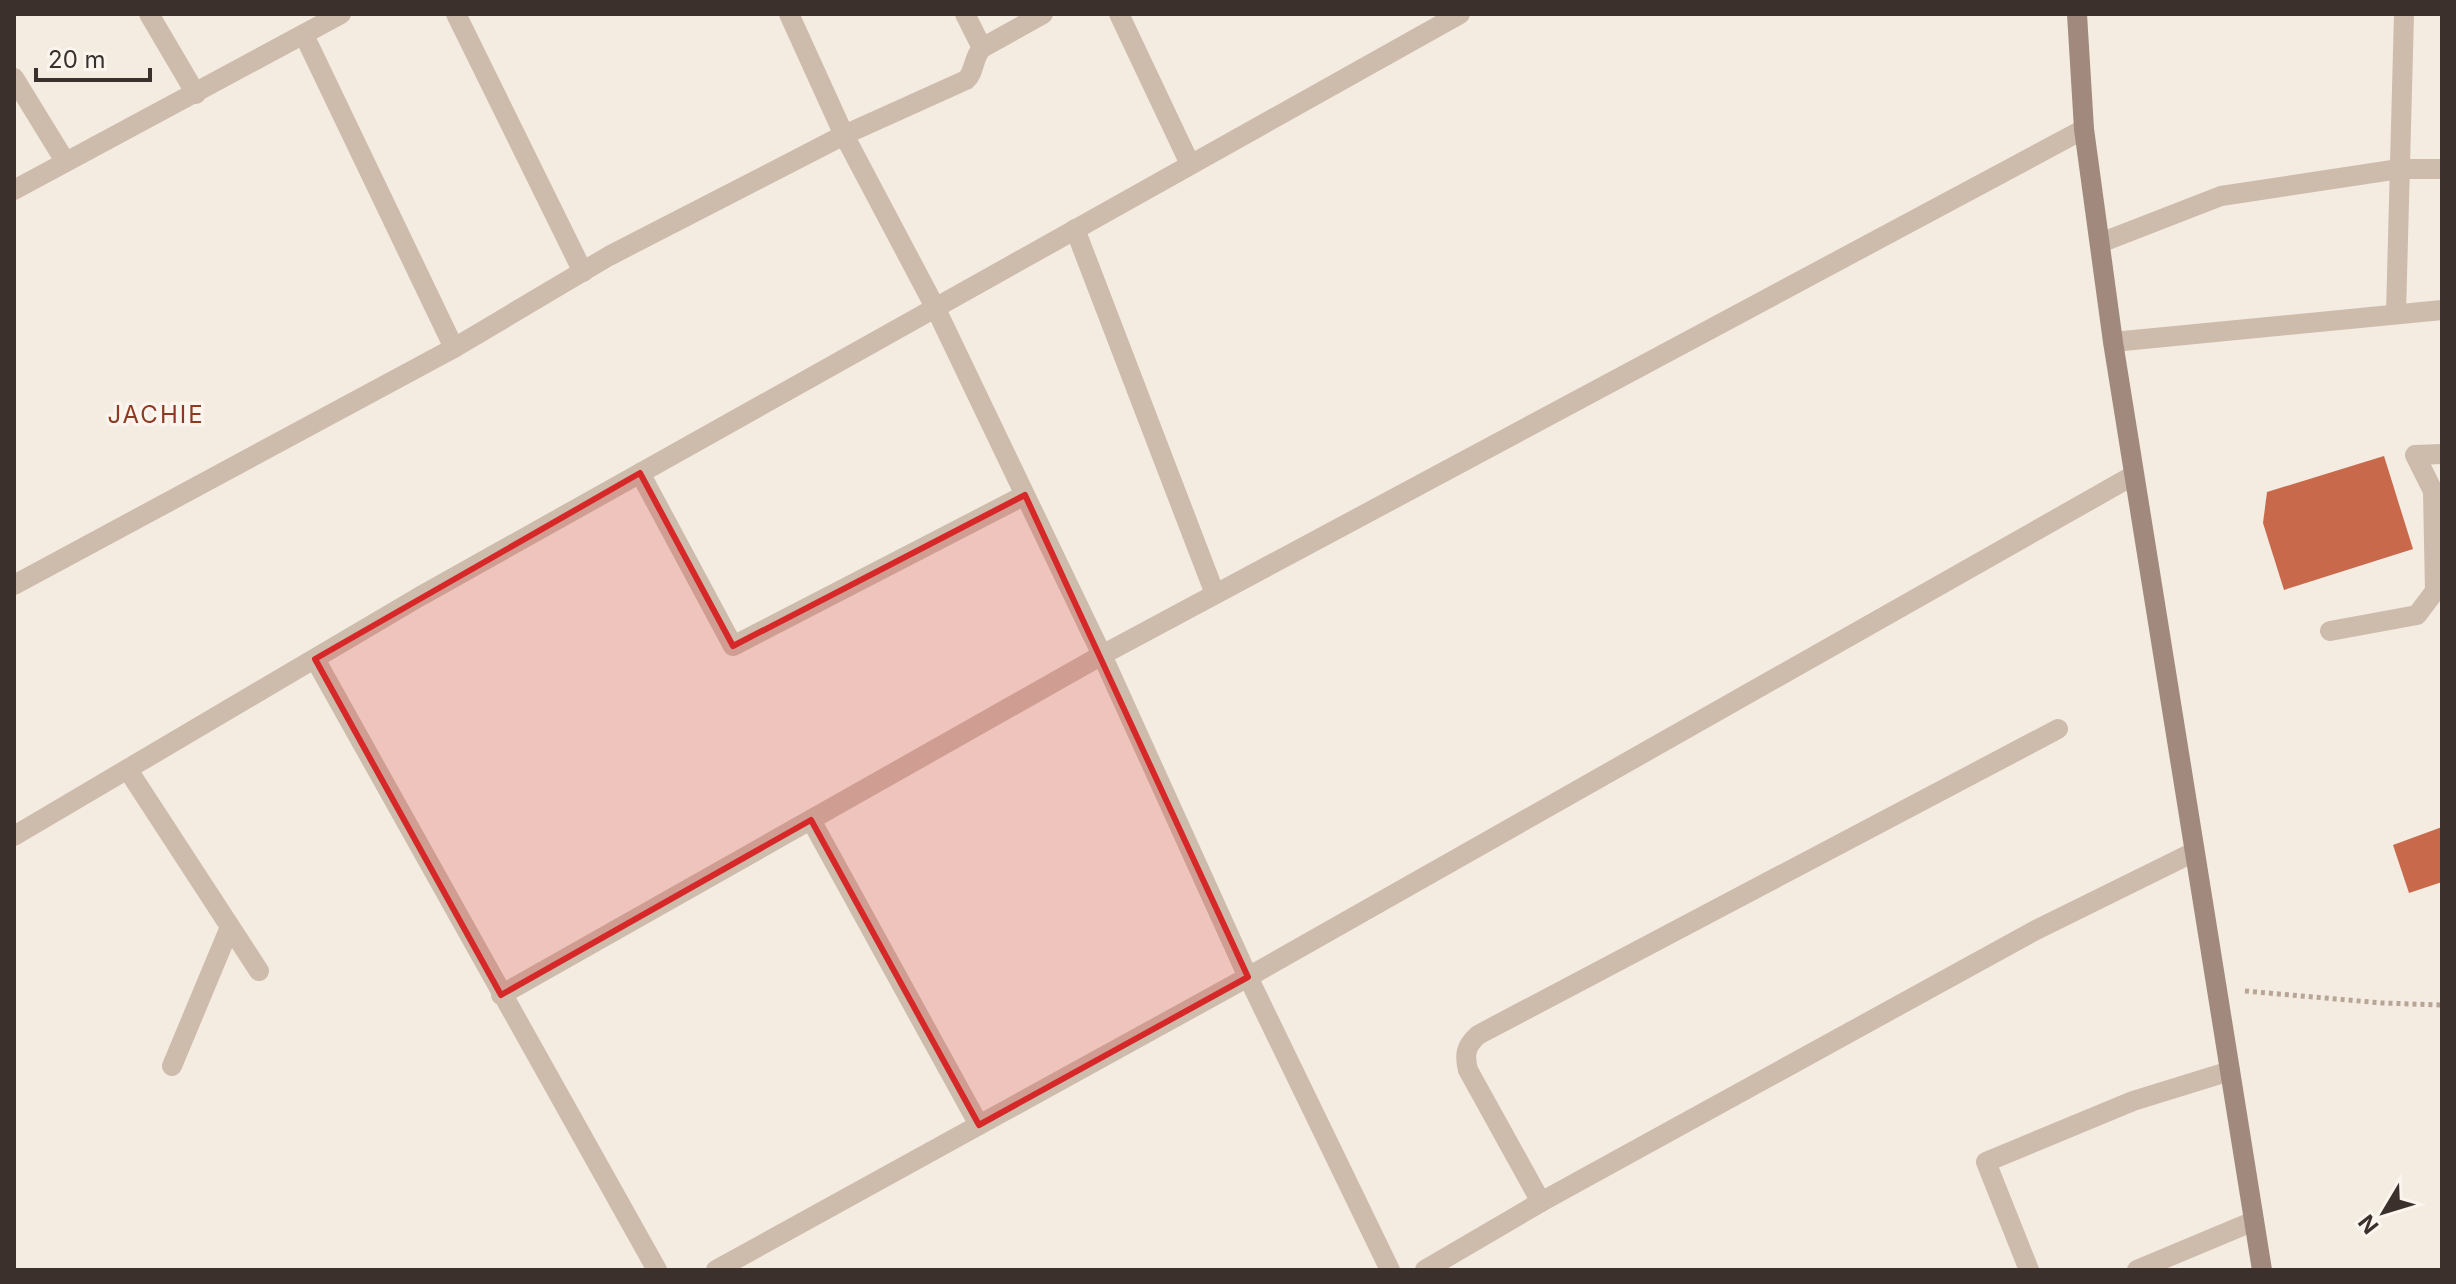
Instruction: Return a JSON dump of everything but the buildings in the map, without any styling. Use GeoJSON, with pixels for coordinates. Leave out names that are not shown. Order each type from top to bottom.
{"type":"FeatureCollection","features":[{"type":"Feature","properties":{"kind":"main road"},"geometry":{"type":"LineString","coordinates":[[2077,14],[2084,129],[2113,342],[2262,1270]]}},
{"type":"Feature","properties":{"kind":"street"},"geometry":{"type":"LineString","coordinates":[[149,14],[196,94]]}},
{"type":"Feature","properties":{"kind":"street"},"geometry":{"type":"LineString","coordinates":[[14,190],[341,14]]}},
{"type":"Feature","properties":{"kind":"street"},"geometry":{"type":"LineString","coordinates":[[456,14],[583,272]]}},
{"type":"Feature","properties":{"kind":"street"},"geometry":{"type":"LineString","coordinates":[[789,14],[844,135],[935,307],[1102,655],[1248,977],[1390,1270]]}},
{"type":"Feature","properties":{"kind":"street"},"geometry":{"type":"LineString","coordinates":[[965,14],[982,48]]}},
{"type":"Feature","properties":{"kind":"street"},"geometry":{"type":"LineString","coordinates":[[14,585],[454,348],[583,272],[844,135],[966,80],[970,77],[976,54],[982,48],[1043,14]]}},
{"type":"Feature","properties":{"kind":"street"},"geometry":{"type":"LineString","coordinates":[[1119,14],[1190,164]]}},
{"type":"Feature","properties":{"kind":"street"},"geometry":{"type":"LineString","coordinates":[[14,836],[419,597],[1460,14]]}},
{"type":"Feature","properties":{"kind":"street"},"geometry":{"type":"LineString","coordinates":[[2396,314],[2404,14]]}},
{"type":"Feature","properties":{"kind":"street"},"geometry":{"type":"LineString","coordinates":[[304,35],[454,348]]}},
{"type":"Feature","properties":{"kind":"street"},"geometry":{"type":"LineString","coordinates":[[14,78],[65,161]]}},
{"type":"Feature","properties":{"kind":"street"},"geometry":{"type":"LineString","coordinates":[[501,995],[1102,655],[2084,129]]}},
{"type":"Feature","properties":{"kind":"street"},"geometry":{"type":"LineString","coordinates":[[2100,243],[2221,196],[2399,169],[2442,169]]}},
{"type":"Feature","properties":{"kind":"street"},"geometry":{"type":"LineString","coordinates":[[1075,229],[1215,594]]}},
{"type":"Feature","properties":{"kind":"street"},"geometry":{"type":"LineString","coordinates":[[2113,342],[2442,310]]}},
{"type":"Feature","properties":{"kind":"street"},"geometry":{"type":"LineString","coordinates":[[2330,631],[2417,615],[2435,591],[2433,491],[2415,455],[2442,454]]}},
{"type":"Feature","properties":{"kind":"street"},"geometry":{"type":"LineString","coordinates":[[640,473],[733,646],[1025,495]]}},
{"type":"Feature","properties":{"kind":"street"},"geometry":{"type":"LineString","coordinates":[[716,1270],[1248,977],[2134,475]]}},
{"type":"Feature","properties":{"kind":"street"},"geometry":{"type":"LineString","coordinates":[[315,659],[657,1270]]}},
{"type":"Feature","properties":{"kind":"street"},"geometry":{"type":"LineString","coordinates":[[1541,1202],[1468,1070],[1465,1056],[1468,1044],[1478,1035],[2058,729]]}},
{"type":"Feature","properties":{"kind":"street"},"geometry":{"type":"LineString","coordinates":[[128,770],[259,971]]}},
{"type":"Feature","properties":{"kind":"street"},"geometry":{"type":"LineString","coordinates":[[811,820],[979,1125]]}},
{"type":"Feature","properties":{"kind":"street"},"geometry":{"type":"LineString","coordinates":[[1425,1270],[1541,1202],[2034,931],[2194,852]]}},
{"type":"Feature","properties":{"kind":"street"},"geometry":{"type":"LineString","coordinates":[[172,1066],[230,927]]}},
{"type":"Feature","properties":{"kind":"street"},"geometry":{"type":"LineString","coordinates":[[2029,1270],[1986,1162],[2133,1101],[2230,1071]]}},
{"type":"Feature","properties":{"kind":"street"},"geometry":{"type":"LineString","coordinates":[[2137,1270],[2254,1221]]}},
{"type":"Feature","properties":{"kind":"path"},"geometry":{"type":"LineString","coordinates":[[2216,988],[2382,1003],[2442,1005]]}},
{"type":"Feature","properties":{"kind":"highlighted area"},"geometry":{"type":"Polygon","coordinates":[[[640,473],[733,646],[1025,495],[1248,977],[979,1125],[811,820],[501,995],[315,659],[640,473]]]}},
{"type":"Feature","properties":{"kind":"district","name":"JACHIE"},"geometry":{"type":"Point","coordinates":[156,414]}}]}
